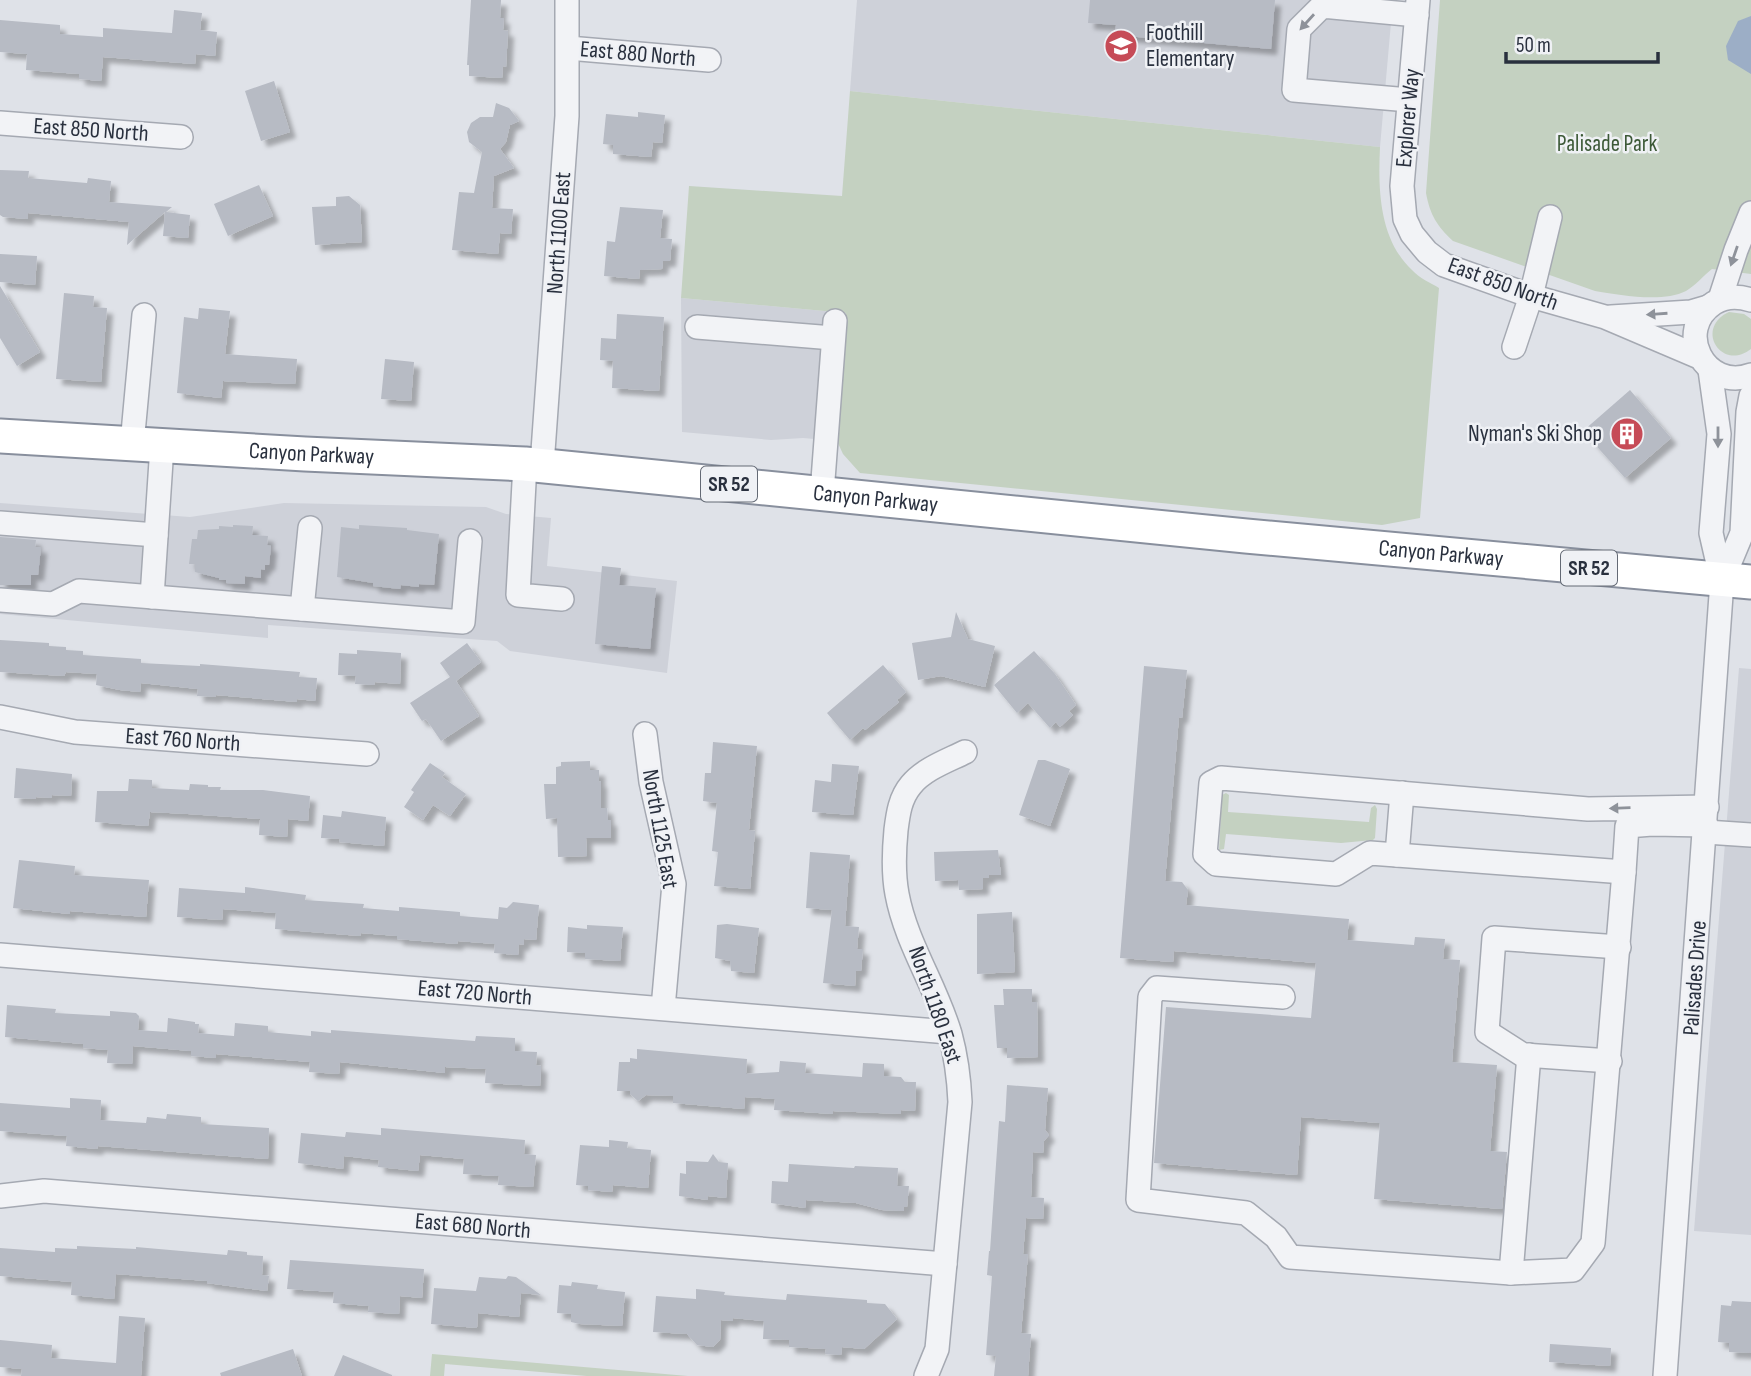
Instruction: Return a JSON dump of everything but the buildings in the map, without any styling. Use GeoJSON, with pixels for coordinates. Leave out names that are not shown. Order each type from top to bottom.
{"type":"FeatureCollection","features":[{"type":"Feature","properties":{"kind":"highway","name":"Canyon Parkway"},"geometry":{"type":"LineString","coordinates":[[0,436],[533,465],[1246,536],[1736,581]]}},
{"type":"Feature","properties":{"kind":"street","name":"North 1100 East"},"geometry":{"type":"LineString","coordinates":[[562,599],[518,595],[564,173],[567,0]]}},
{"type":"Feature","properties":{"kind":"street"},"geometry":{"type":"LineString","coordinates":[[1409,100],[1294,90],[1299,29],[1322,6],[1417,7]]}},
{"type":"Feature","properties":{"kind":"street","name":"Explorer Way"},"geometry":{"type":"LineString","coordinates":[[1412,234],[1404,211],[1402,186],[1417,7]]}},
{"type":"Feature","properties":{"kind":"street","name":"East 880 North"},"geometry":{"type":"LineString","coordinates":[[568,48],[709,60]]}},
{"type":"Feature","properties":{"kind":"street","name":"East 850 North"},"geometry":{"type":"LineString","coordinates":[[0,123],[181,137]]}},
{"type":"Feature","properties":{"kind":"street","name":"Palisades Drive"},"geometry":{"type":"LineString","coordinates":[[1736,581],[1710,533],[1719,434],[1704,363],[1695,344],[1695,330],[1700,318],[1714,303],[1751,213]]}},
{"type":"Feature","properties":{"kind":"street"},"geometry":{"type":"LineString","coordinates":[[1514,347],[1531,296],[1550,217]]}},
{"type":"Feature","properties":{"kind":"street","name":"East 850 North"},"geometry":{"type":"LineString","coordinates":[[1412,234],[1427,252],[1444,265],[1531,296],[1605,317],[1732,378],[1751,375]]}},
{"type":"Feature","properties":{"kind":"street","name":"East 850 North"},"geometry":{"type":"LineString","coordinates":[[1605,317],[1691,312],[1734,297],[1751,300]]}},
{"type":"Feature","properties":{"kind":"street"},"geometry":{"type":"LineString","coordinates":[[144,316],[147,445],[156,535],[152,597]]}},
{"type":"Feature","properties":{"kind":"street"},"geometry":{"type":"LineString","coordinates":[[697,327],[834,329],[822,493]]}},
{"type":"Feature","properties":{"kind":"street","name":"Palisades Drive"},"geometry":{"type":"LineString","coordinates":[[1665,1376],[1706,821],[1742,533],[1751,396]]}},
{"type":"Feature","properties":{"kind":"street"},"geometry":{"type":"LineString","coordinates":[[0,523],[156,535]]}},
{"type":"Feature","properties":{"kind":"street"},"geometry":{"type":"LineString","coordinates":[[302,609],[310,528]]}},
{"type":"Feature","properties":{"kind":"street"},"geometry":{"type":"LineString","coordinates":[[0,600],[53,604],[79,591],[463,622],[470,541]]}},
{"type":"Feature","properties":{"kind":"street","name":"East 760 North"},"geometry":{"type":"LineString","coordinates":[[0,717],[75,732],[368,754]]}},
{"type":"Feature","properties":{"kind":"street","name":"North 1125 East"},"geometry":{"type":"LineString","coordinates":[[645,733],[651,782],[674,884],[663,1008]]}},
{"type":"Feature","properties":{"kind":"street","name":"North 1180 East"},"geometry":{"type":"LineString","coordinates":[[926,1376],[937,1349],[960,1102],[959,1076],[949,1032],[902,915],[895,881],[896,837],[898,814],[904,795],[911,785],[922,774],[965,752]]}},
{"type":"Feature","properties":{"kind":"street"},"geometry":{"type":"LineString","coordinates":[[1624,872],[1370,853],[1336,874],[1216,864],[1205,854],[1211,783],[1221,778],[1588,809],[1706,821],[1751,835]]}},
{"type":"Feature","properties":{"kind":"street"},"geometry":{"type":"LineString","coordinates":[[1397,855],[1402,793]]}},
{"type":"Feature","properties":{"kind":"street"},"geometry":{"type":"LineString","coordinates":[[1283,997],[1157,988],[1150,997],[1138,1200],[1247,1213],[1276,1237],[1290,1257],[1511,1273],[1573,1270],[1593,1243],[1610,1061],[1626,827],[1706,821]]}},
{"type":"Feature","properties":{"kind":"street"},"geometry":{"type":"LineString","coordinates":[[1610,1061],[1523,1055],[1487,1032],[1494,938],[1619,947]]}},
{"type":"Feature","properties":{"kind":"street","name":"East 720 North"},"geometry":{"type":"LineString","coordinates":[[0,955],[949,1032]]}},
{"type":"Feature","properties":{"kind":"street"},"geometry":{"type":"LineString","coordinates":[[1511,1273],[1529,1055]]}},
{"type":"Feature","properties":{"kind":"street","name":"East 680 North"},"geometry":{"type":"LineString","coordinates":[[0,1196],[44,1191],[946,1264]]}},
{"type":"Feature","properties":{"kind":"shaded area","name":"Foothill Elementary"},"geometry":{"type":"Polygon","coordinates":[[[857,0],[1393,0],[1380,147],[850,91],[857,0]]]}},
{"type":"Feature","properties":{"kind":"shaded area"},"geometry":{"type":"Polygon","coordinates":[[[681,298],[846,313],[837,441],[803,438],[771,440],[682,432],[681,298]]]}},
{"type":"Feature","properties":{"kind":"shaded area"},"geometry":{"type":"Polygon","coordinates":[[[0,503],[190,517],[284,503],[486,507],[506,514],[551,518],[547,566],[677,581],[667,673],[510,651],[497,641],[268,625],[268,638],[0,614],[0,503]]]}},
{"type":"Feature","properties":{"kind":"shaded area"},"geometry":{"type":"Polygon","coordinates":[[[1739,668],[1751,669],[1751,1235],[1694,1231],[1739,668]]]}},
{"type":"Feature","properties":{"kind":"green space","name":"Palisade Park"},"geometry":{"type":"Polygon","coordinates":[[[1440,0],[1751,0],[1751,274],[1712,269],[1689,289],[1676,295],[1628,296],[1595,291],[1453,241],[1435,220],[1426,193],[1440,0]]]}},
{"type":"Feature","properties":{"kind":"green space"},"geometry":{"type":"Polygon","coordinates":[[[850,91],[1380,147],[1383,213],[1393,244],[1415,273],[1439,288],[1420,518],[1382,525],[860,473],[843,454],[837,441],[846,313],[681,298],[689,186],[842,196],[850,91]]]}},
{"type":"Feature","properties":{"kind":"green space"},"geometry":{"type":"Polygon","coordinates":[[[1729,312],[1744,314],[1751,319],[1751,349],[1740,355],[1722,352],[1713,337],[1713,328],[1719,319],[1729,312]]]}},
{"type":"Feature","properties":{"kind":"green space"},"geometry":{"type":"Polygon","coordinates":[[[1222,795],[1229,795],[1228,812],[1369,822],[1371,808],[1375,805],[1375,838],[1341,843],[1226,834],[1224,849],[1219,850],[1222,795]]]}},
{"type":"Feature","properties":{"kind":"green space"},"geometry":{"type":"Polygon","coordinates":[[[432,1354],[688,1376],[587,1376],[445,1364],[444,1376],[430,1376],[432,1354]]]}},
{"type":"Feature","properties":{"kind":"water"},"geometry":{"type":"Polygon","coordinates":[[[1751,16],[1751,74],[1728,60],[1726,46],[1738,21],[1751,16]]]}},
{"type":"Feature","properties":{"kind":"place","name":"Foothill Elementary"},"geometry":{"type":"Point","coordinates":[1121,46]}},
{"type":"Feature","properties":{"kind":"place","name":"Nyman's Ski Shop"},"geometry":{"type":"Point","coordinates":[1627,434]}}]}
